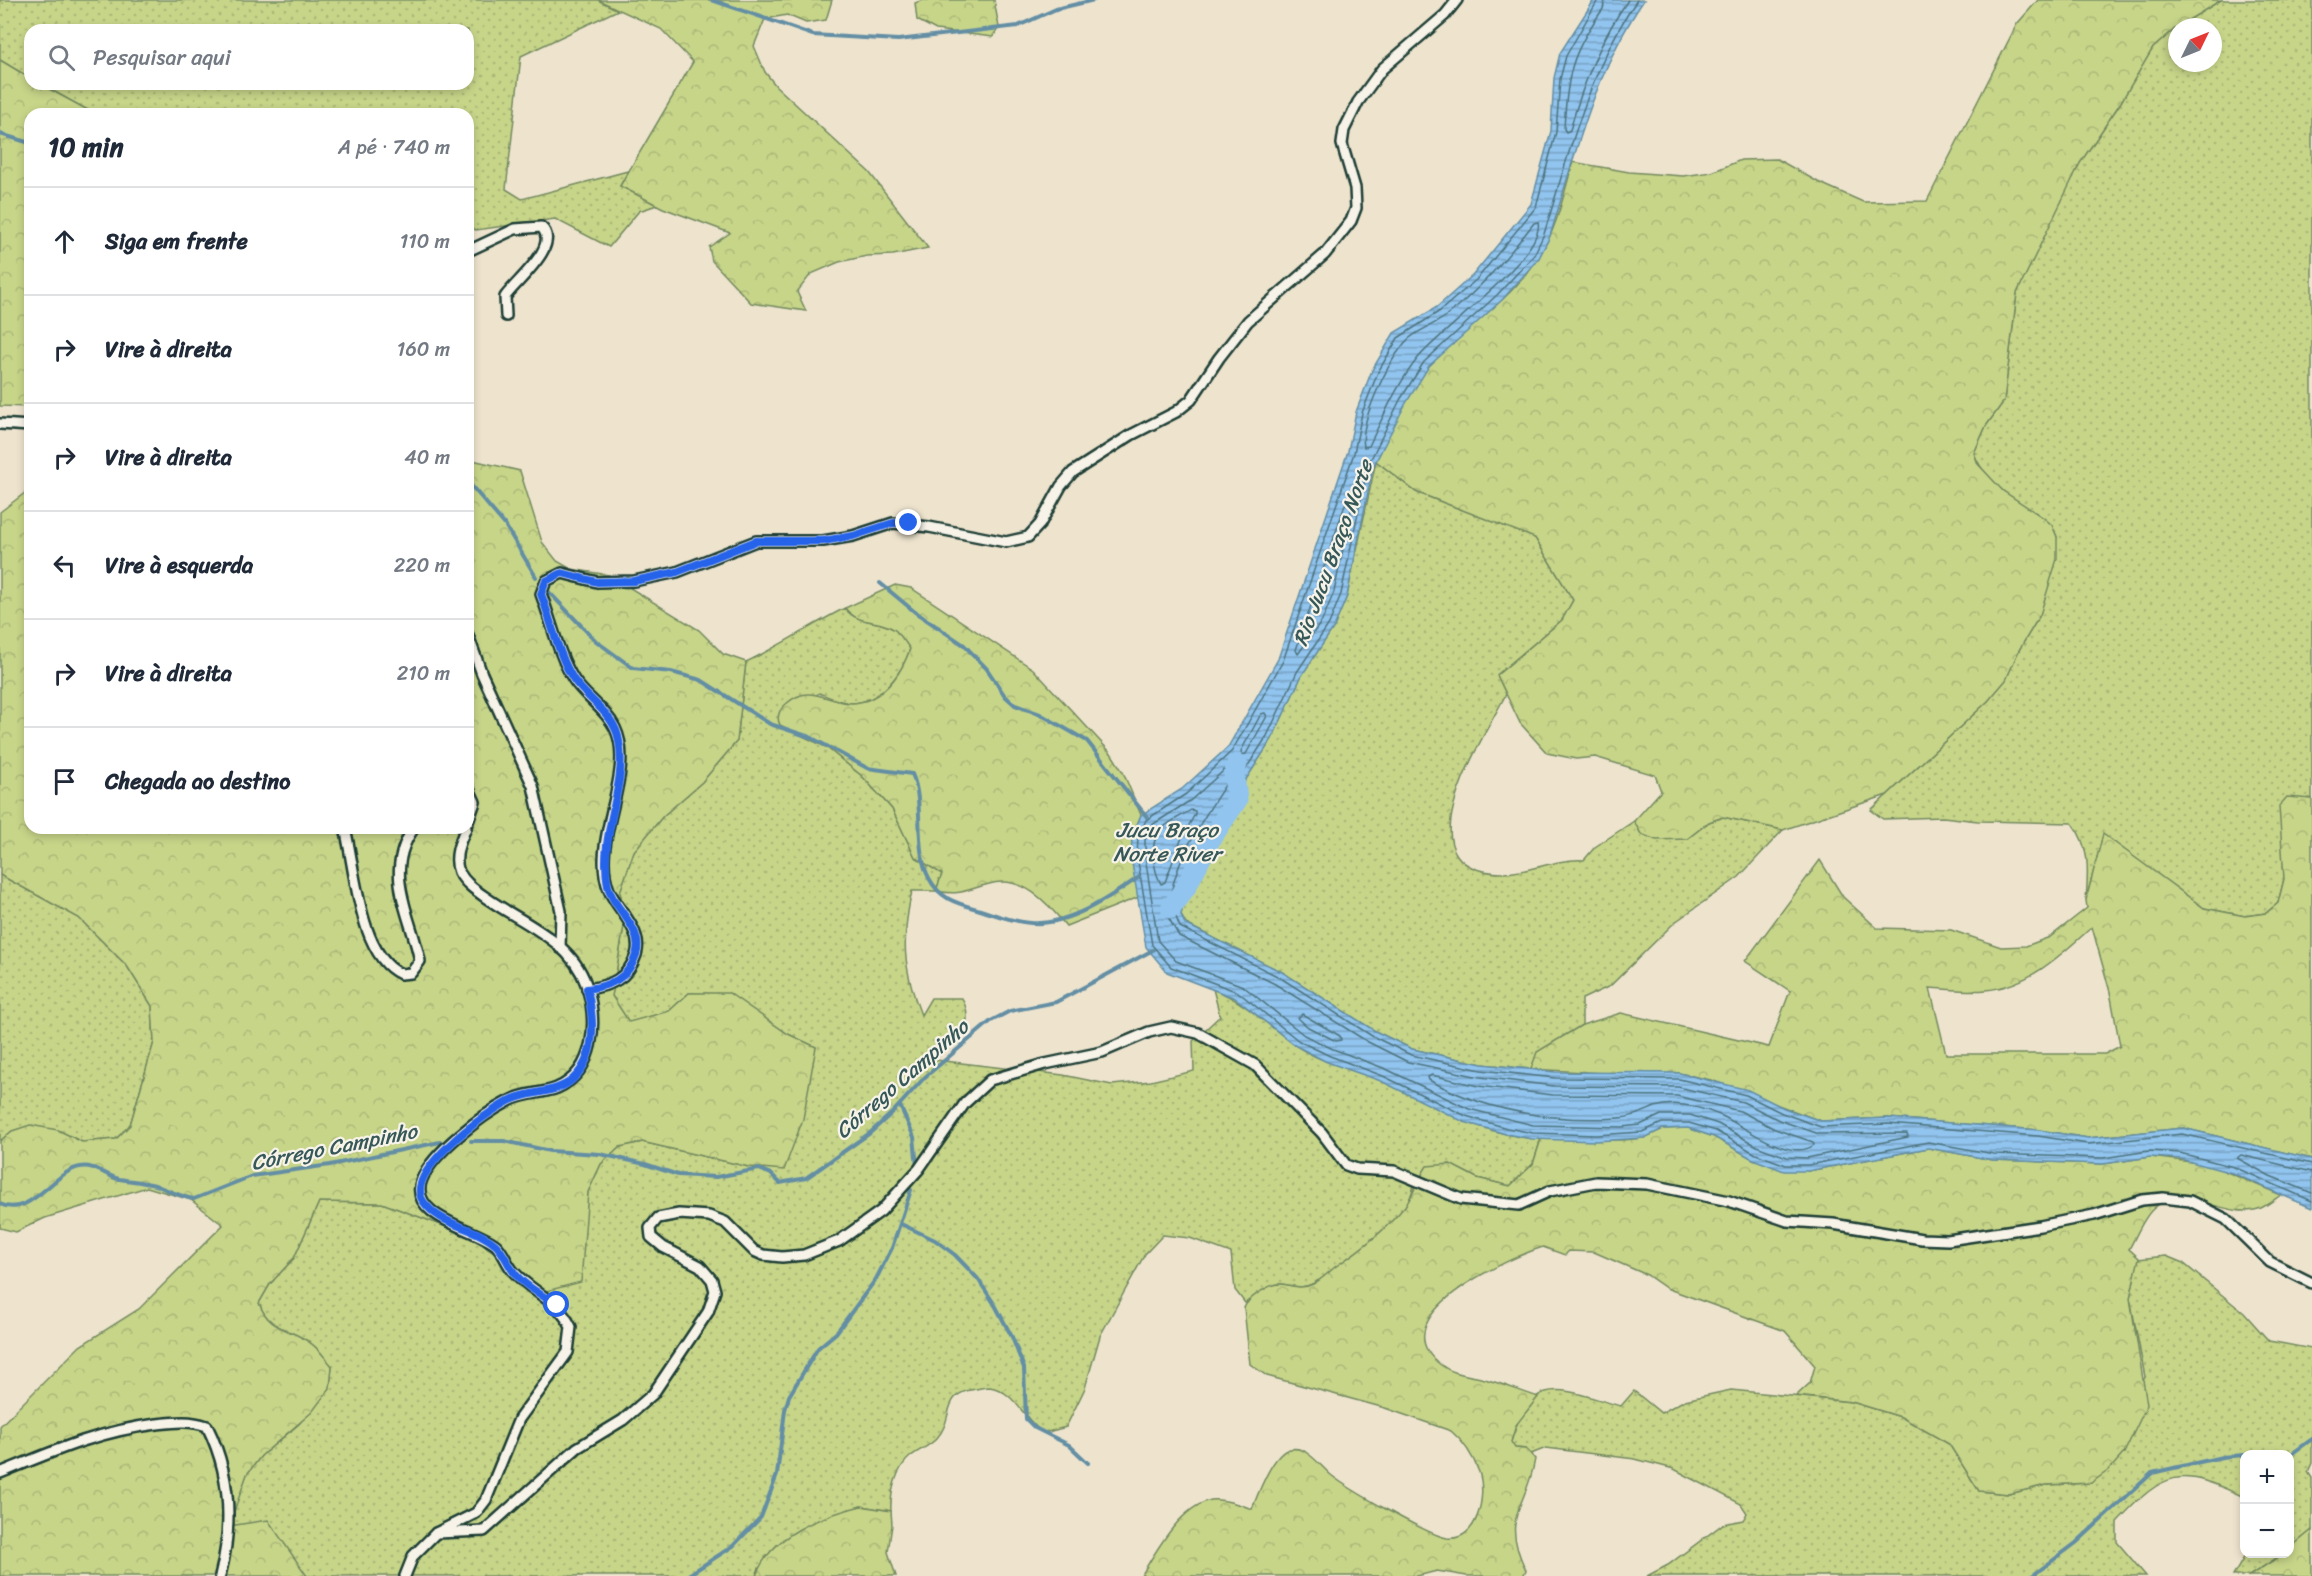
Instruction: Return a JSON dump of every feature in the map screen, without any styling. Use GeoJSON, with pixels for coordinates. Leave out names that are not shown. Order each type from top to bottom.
{"type":"FeatureCollection","features":[{"type":"Feature","properties":{"kind":"street"},"geometry":{"type":"LineString","coordinates":[[587,989],[604,987],[625,975],[638,949],[635,932],[609,889],[604,860],[607,833],[619,779],[620,742],[615,728],[574,680],[541,594],[546,581],[562,573],[597,582],[634,581],[677,572],[756,541],[823,541],[853,536],[893,523],[929,526],[1006,542],[1028,537],[1040,524],[1061,486],[1073,472],[1122,440],[1176,412],[1191,400],[1239,331],[1331,246],[1351,221],[1356,208],[1355,188],[1342,144],[1344,130],[1358,102],[1382,69],[1445,15],[1457,0]]}},
{"type":"Feature","properties":{"kind":"street"},"geometry":{"type":"LineString","coordinates":[[474,248],[515,229],[541,226],[547,232],[549,240],[546,246],[529,271],[505,297],[506,316]]}},
{"type":"Feature","properties":{"kind":"street"},"geometry":{"type":"LineString","coordinates":[[0,424],[24,426]]}},
{"type":"Feature","properties":{"kind":"street"},"geometry":{"type":"LineString","coordinates":[[474,652],[533,786],[561,911],[560,948]]}},
{"type":"Feature","properties":{"kind":"street"},"geometry":{"type":"LineString","coordinates":[[346,834],[356,896],[367,927],[384,963],[401,974],[411,973],[420,961],[398,885],[399,862],[410,834]]}},
{"type":"Feature","properties":{"kind":"street"},"geometry":{"type":"LineString","coordinates":[[405,1576],[413,1556],[436,1533],[476,1513],[486,1500],[519,1419],[568,1352],[571,1327],[557,1305],[528,1286],[511,1269],[496,1246],[486,1238],[459,1228],[436,1215],[422,1199],[420,1183],[427,1168],[487,1114],[511,1100],[556,1088],[572,1079],[585,1062],[592,1037],[592,1010],[587,989],[576,964],[560,948],[469,886],[459,870],[457,848],[463,834]]}},
{"type":"Feature","properties":{"kind":"street"},"geometry":{"type":"LineString","coordinates":[[436,1533],[484,1531],[577,1448],[623,1420],[653,1394],[708,1312],[715,1291],[712,1280],[700,1266],[663,1248],[651,1237],[650,1228],[658,1218],[679,1214],[709,1216],[725,1222],[754,1251],[763,1255],[782,1257],[804,1255],[839,1241],[881,1210],[919,1169],[965,1103],[990,1080],[1045,1064],[1101,1052],[1149,1032],[1171,1027],[1198,1032],[1255,1065],[1322,1133],[1346,1165],[1357,1169],[1394,1172],[1444,1195],[1461,1199],[1519,1205],[1550,1191],[1596,1182],[1647,1184],[1729,1202],[1787,1221],[1833,1224],[1922,1239],[1948,1240],[2051,1224],[2094,1215],[2142,1200],[2163,1198],[2190,1201],[2226,1220],[2270,1262],[2312,1283]]}},
{"type":"Feature","properties":{"kind":"street"},"geometry":{"type":"LineString","coordinates":[[0,1473],[94,1435],[171,1422],[194,1421],[207,1426],[220,1453],[228,1497],[228,1545],[220,1576]]}},
{"type":"Feature","properties":{"kind":"green space"},"geometry":{"type":"Polygon","coordinates":[[[0,0],[598,0],[618,10],[521,56],[506,189],[522,199],[628,171],[620,186],[657,205],[639,211],[609,247],[555,219],[474,229],[474,108],[84,108],[51,90],[474,90],[474,24],[24,24],[24,74],[0,60],[0,0]]]}},
{"type":"Feature","properties":{"kind":"green space"},"geometry":{"type":"Polygon","coordinates":[[[598,0],[832,0],[826,20],[806,23],[787,15],[765,19],[754,46],[765,72],[776,86],[869,172],[928,248],[839,262],[811,274],[797,292],[806,311],[751,303],[712,261],[709,247],[730,233],[663,208],[620,186],[693,62],[661,29],[598,0]]]}},
{"type":"Feature","properties":{"kind":"green space"},"geometry":{"type":"Polygon","coordinates":[[[923,0],[994,0],[999,27],[993,37],[936,30],[917,20],[915,3],[923,0]]]}},
{"type":"Feature","properties":{"kind":"green space"},"geometry":{"type":"Polygon","coordinates":[[[2038,0],[2221,0],[2192,18],[2168,18],[2168,35],[2153,48],[2121,102],[2080,163],[2017,293],[2004,401],[1986,426],[1974,453],[1978,464],[2003,491],[2044,518],[2052,525],[2057,537],[2057,559],[2040,615],[2019,650],[2006,680],[1988,701],[1887,795],[1783,830],[1723,817],[1709,822],[1687,839],[1656,840],[1641,834],[1634,821],[1661,791],[1655,775],[1595,757],[1576,759],[1547,753],[1520,723],[1497,675],[1562,620],[1573,600],[1535,538],[1416,492],[1376,461],[1406,399],[1421,376],[1442,352],[1515,287],[1539,256],[1555,223],[1573,162],[1629,172],[1683,176],[1712,172],[1741,160],[1777,159],[1818,182],[1863,202],[1927,201],[2017,24],[2038,0]]]}},
{"type":"Feature","properties":{"kind":"green space"},"geometry":{"type":"Polygon","coordinates":[[[2221,0],[2312,0],[2312,799],[2309,798],[2283,851],[2284,879],[2278,903],[2266,913],[2245,916],[2204,908],[2103,835],[2086,900],[2087,860],[2078,832],[2072,823],[1978,821],[1943,817],[1883,819],[1871,810],[1988,701],[2006,679],[2019,650],[2040,615],[2057,537],[2047,522],[2015,501],[1994,483],[1977,461],[1974,453],[1986,426],[2004,401],[2017,293],[2080,163],[2121,102],[2137,71],[2153,48],[2168,35],[2168,72],[2222,72],[2222,18],[2192,18],[2221,0]]]}},
{"type":"Feature","properties":{"kind":"green space"},"geometry":{"type":"Polygon","coordinates":[[[0,60],[24,74],[24,90],[51,90],[84,108],[24,108],[24,407],[0,406],[0,60]]]}},
{"type":"Feature","properties":{"kind":"green space"},"geometry":{"type":"Polygon","coordinates":[[[474,460],[520,471],[542,542],[557,561],[571,569],[609,575],[699,630],[723,654],[746,662],[737,741],[702,782],[663,816],[634,851],[620,892],[625,920],[612,996],[629,1022],[669,1011],[689,993],[729,993],[788,1034],[816,1047],[803,1119],[784,1170],[749,1167],[642,1142],[620,1147],[601,1164],[588,1192],[581,1282],[535,1294],[498,1254],[463,1233],[382,1203],[319,1202],[294,1258],[270,1284],[259,1303],[269,1320],[275,1325],[305,1339],[321,1352],[332,1366],[330,1388],[312,1412],[261,1456],[247,1474],[229,1526],[268,1520],[307,1576],[0,1576],[0,1426],[80,1346],[139,1309],[223,1225],[191,1200],[147,1187],[45,1218],[16,1232],[0,1228],[0,1141],[12,1131],[30,1125],[58,1130],[82,1142],[116,1139],[130,1125],[154,1042],[152,1006],[127,966],[79,918],[0,875],[0,512],[24,494],[24,834],[474,834],[474,460]]]}},
{"type":"Feature","properties":{"kind":"green space"},"geometry":{"type":"Polygon","coordinates":[[[1376,461],[1416,492],[1535,538],[1573,600],[1562,620],[1497,675],[1506,694],[1466,770],[1455,800],[1450,828],[1454,851],[1471,867],[1502,873],[1523,871],[1563,861],[1584,860],[1595,847],[1634,821],[1641,834],[1687,839],[1709,822],[1723,817],[1783,830],[1739,877],[1675,922],[1610,986],[1582,999],[1582,1025],[1538,1052],[1531,1069],[1482,1064],[1412,1049],[1375,1031],[1282,972],[1186,924],[1181,915],[1187,884],[1201,849],[1272,739],[1302,675],[1334,627],[1347,596],[1376,461]]]}},
{"type":"Feature","properties":{"kind":"green space"},"geometry":{"type":"Polygon","coordinates":[[[895,585],[911,588],[1033,669],[1111,753],[1123,772],[1141,815],[1132,847],[1139,897],[1066,926],[1042,900],[1023,887],[1012,883],[989,884],[958,893],[936,891],[942,874],[915,857],[892,809],[862,776],[826,747],[780,725],[778,716],[780,711],[795,698],[811,694],[843,702],[861,702],[877,695],[895,678],[910,649],[903,639],[889,626],[862,620],[850,614],[845,608],[895,585]]]}},
{"type":"Feature","properties":{"kind":"green space"},"geometry":{"type":"Polygon","coordinates":[[[845,608],[850,614],[862,620],[889,626],[897,632],[910,649],[902,668],[889,685],[872,698],[851,703],[819,693],[780,725],[826,747],[862,776],[892,809],[915,857],[942,874],[936,891],[912,891],[905,939],[910,983],[921,1015],[931,998],[962,998],[966,1008],[966,1025],[963,1032],[952,1045],[936,1057],[936,1060],[1063,1075],[1112,1085],[1151,1081],[1194,1071],[1193,1041],[1220,1016],[1213,989],[1246,1007],[1295,1045],[1315,1057],[1379,1080],[1478,1126],[1519,1137],[1541,1139],[1533,1164],[1510,1186],[1477,1178],[1450,1164],[1415,1182],[1408,1202],[1390,1224],[1335,1270],[1308,1286],[1281,1284],[1272,1286],[1245,1303],[1235,1290],[1231,1253],[1190,1238],[1163,1235],[1145,1254],[1100,1336],[1085,1388],[1066,1427],[1044,1433],[1032,1423],[1014,1401],[999,1390],[988,1387],[965,1391],[953,1401],[946,1422],[937,1438],[911,1456],[901,1467],[893,1489],[891,1511],[861,1506],[759,1568],[756,1576],[307,1576],[301,1570],[228,1526],[247,1474],[261,1456],[299,1424],[330,1388],[332,1366],[321,1352],[305,1339],[275,1325],[269,1320],[259,1303],[270,1284],[294,1258],[319,1202],[382,1203],[463,1233],[498,1254],[583,1238],[588,1192],[601,1164],[620,1147],[642,1142],[749,1167],[816,1047],[788,1034],[729,994],[689,993],[669,1011],[629,1023],[612,996],[625,920],[620,892],[634,851],[663,816],[702,782],[737,741],[746,662],[845,608]]]}},
{"type":"Feature","properties":{"kind":"green space"},"geometry":{"type":"Polygon","coordinates":[[[2287,797],[2312,799],[2312,1159],[2183,1128],[2088,1138],[2039,1130],[1888,1118],[1821,1121],[1711,1080],[1679,1073],[1637,1075],[1531,1069],[1537,1052],[1582,1025],[1621,1013],[1769,1047],[1790,991],[1745,961],[1820,860],[1843,897],[1877,928],[1951,930],[2001,947],[2026,946],[2050,937],[2087,908],[2086,900],[2103,834],[2204,908],[2245,916],[2266,913],[2278,903],[2284,879],[2279,806],[2287,797]],[[2092,927],[2044,968],[2016,982],[1979,991],[1930,988],[1946,1054],[2105,1054],[2120,1046],[2110,992],[2092,927]]]}},
{"type":"Feature","properties":{"kind":"green space"},"geometry":{"type":"Polygon","coordinates":[[[0,875],[79,918],[127,966],[152,1006],[154,1042],[130,1125],[116,1139],[82,1142],[58,1130],[12,1131],[0,1141],[0,875]]]}},
{"type":"Feature","properties":{"kind":"green space"},"geometry":{"type":"Polygon","coordinates":[[[1688,1128],[1714,1137],[1753,1159],[1808,1171],[1928,1148],[1993,1160],[2103,1164],[2150,1157],[2208,1164],[2281,1195],[2261,1208],[2248,1211],[2191,1200],[2165,1201],[2146,1217],[2129,1249],[2139,1258],[2130,1298],[2147,1405],[2124,1453],[2109,1470],[2091,1483],[2046,1485],[2009,1494],[1979,1491],[1949,1444],[1901,1417],[1852,1402],[1796,1396],[1810,1383],[1815,1366],[1785,1331],[1666,1288],[1647,1275],[1594,1252],[1569,1251],[1565,1255],[1543,1247],[1503,1263],[1455,1292],[1436,1309],[1425,1328],[1426,1347],[1441,1365],[1457,1373],[1492,1381],[1538,1397],[1516,1425],[1511,1442],[1515,1448],[1526,1449],[1535,1459],[1515,1524],[1518,1552],[1526,1570],[1523,1576],[1467,1576],[1437,1571],[1417,1576],[1141,1576],[1170,1531],[1189,1511],[1200,1504],[1220,1500],[1252,1509],[1272,1465],[1290,1449],[1305,1452],[1340,1481],[1423,1529],[1447,1538],[1458,1537],[1466,1533],[1478,1515],[1482,1493],[1481,1482],[1471,1455],[1456,1435],[1451,1431],[1385,1408],[1267,1376],[1250,1364],[1244,1308],[1246,1304],[1276,1284],[1309,1286],[1322,1278],[1389,1224],[1411,1197],[1427,1166],[1450,1164],[1477,1178],[1510,1186],[1533,1164],[1541,1139],[1623,1140],[1644,1138],[1663,1129],[1688,1128]]]}},
{"type":"Feature","properties":{"kind":"green space"},"geometry":{"type":"Polygon","coordinates":[[[2166,1256],[2183,1263],[2244,1313],[2269,1341],[2312,1349],[2312,1463],[2308,1472],[2312,1478],[2312,1530],[2294,1545],[2294,1450],[2240,1450],[2240,1495],[2204,1481],[2175,1478],[2149,1492],[2117,1522],[2117,1542],[2146,1576],[1647,1576],[1668,1565],[1723,1524],[1743,1520],[1747,1513],[1741,1504],[1674,1469],[1635,1459],[1546,1448],[1531,1454],[1526,1449],[1514,1448],[1511,1442],[1520,1418],[1529,1403],[1541,1394],[1568,1391],[1621,1406],[1634,1391],[1661,1413],[1685,1400],[1731,1390],[1852,1402],[1901,1417],[1949,1444],[1979,1491],[2009,1494],[2046,1485],[2091,1483],[2145,1377],[2130,1298],[2138,1259],[2166,1256]]]}},
{"type":"Feature","properties":{"kind":"green space"},"geometry":{"type":"Polygon","coordinates":[[[861,1506],[891,1511],[892,1525],[888,1552],[896,1576],[756,1576],[763,1561],[786,1538],[815,1521],[861,1506]]]}},
{"type":"Feature","properties":{"kind":"green space"},"geometry":{"type":"Polygon","coordinates":[[[2312,1530],[2312,1576],[2249,1576],[2277,1558],[2294,1558],[2294,1545],[2312,1530]]]}},
{"type":"Feature","properties":{"kind":"green space"},"geometry":{"type":"Polygon","coordinates":[[[2244,1558],[2277,1558],[2249,1576],[2233,1576],[2244,1558]]]}},
{"type":"Feature","properties":{"kind":"water","name":"Jucu Braço Norte River"},"geometry":{"type":"Polygon","coordinates":[[[1594,0],[1644,0],[1612,55],[1599,85],[1550,236],[1539,258],[1502,300],[1429,366],[1406,403],[1373,467],[1347,596],[1334,627],[1302,675],[1272,739],[1201,849],[1187,884],[1181,915],[1185,924],[1282,972],[1375,1031],[1412,1049],[1482,1064],[1555,1072],[1679,1073],[1748,1090],[1784,1108],[1821,1121],[1888,1118],[2039,1130],[2088,1138],[2183,1128],[2312,1159],[2312,1208],[2232,1173],[2180,1159],[2150,1157],[2103,1164],[1993,1160],[1928,1148],[1808,1171],[1784,1171],[1753,1159],[1714,1137],[1688,1128],[1663,1129],[1644,1138],[1596,1141],[1532,1139],[1506,1134],[1464,1122],[1381,1081],[1327,1062],[1296,1046],[1235,998],[1167,972],[1146,947],[1131,857],[1132,837],[1141,815],[1182,789],[1228,747],[1278,659],[1348,451],[1356,412],[1372,370],[1394,333],[1437,307],[1473,275],[1531,204],[1551,131],[1554,78],[1560,53],[1594,0]]]}},
{"type":"Feature","properties":{"kind":"waterway"},"geometry":{"type":"LineString","coordinates":[[712,0],[813,35],[898,40],[1018,26],[1056,9],[1094,0]]}},
{"type":"Feature","properties":{"kind":"waterway"},"geometry":{"type":"LineString","coordinates":[[0,134],[24,141]]}},
{"type":"Feature","properties":{"kind":"waterway"},"geometry":{"type":"LineString","coordinates":[[474,489],[505,525],[536,577]]}},
{"type":"Feature","properties":{"kind":"waterway"},"geometry":{"type":"LineString","coordinates":[[880,583],[915,612],[964,645],[987,669],[1005,696],[1015,705],[1040,714],[1087,741],[1147,817]]}},
{"type":"Feature","properties":{"kind":"waterway"},"geometry":{"type":"LineString","coordinates":[[545,588],[596,641],[633,668],[671,672],[701,680],[770,724],[810,737],[867,768],[912,774],[918,798],[921,853],[924,866],[933,885],[949,899],[1010,919],[1045,923],[1088,909],[1139,877]]}},
{"type":"Feature","properties":{"kind":"waterway","name":"Rio Jucu Braço Norte"},"geometry":{"type":"LineString","coordinates":[[1171,908],[1186,887],[1210,840],[1237,800],[1234,775],[1237,764]]}},
{"type":"Feature","properties":{"kind":"waterway","name":"Córrego Campinho"},"geometry":{"type":"LineString","coordinates":[[471,1141],[504,1141],[550,1151],[600,1154],[645,1164],[678,1175],[716,1177],[759,1169],[771,1174],[780,1183],[806,1178],[870,1133],[925,1077],[991,1021],[1010,1011],[1056,1002],[1153,950]]}},
{"type":"Feature","properties":{"kind":"waterway"},"geometry":{"type":"LineString","coordinates":[[900,1106],[914,1137],[917,1167]]}},
{"type":"Feature","properties":{"kind":"waterway","name":"Córrego Campinho"},"geometry":{"type":"LineString","coordinates":[[0,1204],[11,1207],[22,1205],[42,1193],[70,1170],[80,1167],[95,1169],[114,1178],[155,1185],[194,1199],[252,1176],[330,1165],[440,1142]]}},
{"type":"Feature","properties":{"kind":"waterway"},"geometry":{"type":"LineString","coordinates":[[687,1576],[733,1546],[761,1517],[777,1475],[785,1410],[789,1396],[818,1348],[836,1333],[876,1279],[892,1248],[911,1190]]}},
{"type":"Feature","properties":{"kind":"waterway"},"geometry":{"type":"LineString","coordinates":[[901,1224],[935,1240],[955,1255],[978,1279],[1012,1337],[1024,1368],[1026,1419],[1035,1428],[1069,1445],[1088,1463]]}},
{"type":"Feature","properties":{"kind":"waterway"},"geometry":{"type":"LineString","coordinates":[[2294,1452],[2312,1439]]}},
{"type":"Feature","properties":{"kind":"waterway"},"geometry":{"type":"LineString","coordinates":[[2032,1576],[2076,1543],[2152,1473],[2222,1457],[2240,1455]]}},
{"type":"Feature","properties":{"kind":"route"},"geometry":{"type":"LineString","coordinates":[[557,1305],[528,1286],[511,1269],[503,1254],[486,1238],[459,1228],[436,1215],[422,1199],[420,1183],[427,1168],[487,1114],[511,1100],[556,1088],[572,1079],[585,1062],[592,1037],[592,1010],[587,989],[604,987],[625,975],[638,949],[635,932],[609,889],[604,860],[607,833],[619,779],[620,742],[615,728],[596,702],[574,680],[541,594],[546,581],[562,573],[597,582],[634,581],[677,572],[756,541],[823,541],[853,536],[893,523],[909,523]]}}]}
